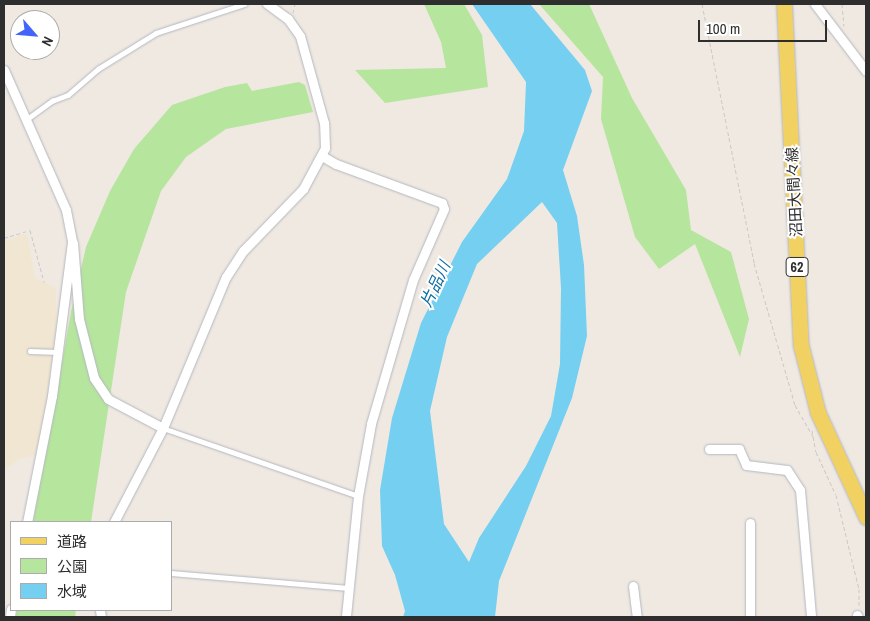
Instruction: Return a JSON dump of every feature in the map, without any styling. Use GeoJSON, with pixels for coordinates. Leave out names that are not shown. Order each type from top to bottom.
{"type":"FeatureCollection","features":[{"type":"Feature","properties":{"kind":"main road","name":"沼田大間々線"},"geometry":{"type":"LineString","coordinates":[[784,4],[801,346],[818,413],[866,517]]}},
{"type":"Feature","properties":{"kind":"street"},"geometry":{"type":"LineString","coordinates":[[115,521],[163,428],[226,277],[244,251],[303,189],[322,156],[327,143],[324,123],[300,36],[288,19],[267,4]]}},
{"type":"Feature","properties":{"kind":"street"},"geometry":{"type":"LineString","coordinates":[[815,4],[866,72]]}},
{"type":"Feature","properties":{"kind":"street"},"geometry":{"type":"LineString","coordinates":[[4,73],[27,119],[66,210],[72,242],[76,250],[79,319],[94,378],[108,399],[163,428]]}},
{"type":"Feature","properties":{"kind":"street"},"geometry":{"type":"LineString","coordinates":[[322,156],[442,203],[444,209],[413,280],[392,347],[372,424],[358,496],[346,617]]}},
{"type":"Feature","properties":{"kind":"street"},"geometry":{"type":"LineString","coordinates":[[27,521],[58,352],[72,242]]}},
{"type":"Feature","properties":{"kind":"street"},"geometry":{"type":"LineString","coordinates":[[710,449],[739,449],[746,465],[786,470],[800,490],[811,617]]}},
{"type":"Feature","properties":{"kind":"street"},"geometry":{"type":"LineString","coordinates":[[750,524],[750,617]]}},
{"type":"Feature","properties":{"kind":"street"},"geometry":{"type":"LineString","coordinates":[[633,586],[637,617]]}},
{"type":"Feature","properties":{"kind":"lane"},"geometry":{"type":"LineString","coordinates":[[27,119],[52,101],[68,95],[98,69],[156,33],[244,4]]}},
{"type":"Feature","properties":{"kind":"lane"},"geometry":{"type":"LineString","coordinates":[[30,351],[58,352]]}},
{"type":"Feature","properties":{"kind":"lane"},"geometry":{"type":"LineString","coordinates":[[163,428],[358,496]]}},
{"type":"Feature","properties":{"kind":"lane"},"geometry":{"type":"LineString","coordinates":[[172,573],[348,588]]}},
{"type":"Feature","properties":{"kind":"path"},"geometry":{"type":"LineString","coordinates":[[702,4],[754,263],[795,405],[813,436]]}},
{"type":"Feature","properties":{"kind":"path"},"geometry":{"type":"LineString","coordinates":[[840,38],[844,32],[842,4]]}},
{"type":"Feature","properties":{"kind":"path"},"geometry":{"type":"LineString","coordinates":[[4,238],[27,228],[30,230],[44,282]]}},
{"type":"Feature","properties":{"kind":"path"},"geometry":{"type":"LineString","coordinates":[[811,426],[816,452],[836,495],[856,575],[860,598],[858,616]]}},
{"type":"Feature","properties":{"kind":"shaded area"},"geometry":{"type":"Polygon","coordinates":[[[23,234],[27,235],[35,278],[56,288],[56,323],[50,382],[38,451],[35,455],[19,459],[4,470],[4,242],[23,234]]]}},
{"type":"Feature","properties":{"kind":"green space"},"geometry":{"type":"Polygon","coordinates":[[[424,4],[464,4],[482,35],[488,87],[385,103],[355,70],[446,68],[441,42],[424,4]]]}},
{"type":"Feature","properties":{"kind":"green space"},"geometry":{"type":"Polygon","coordinates":[[[539,4],[589,4],[632,98],[686,190],[691,230],[731,252],[749,319],[740,357],[695,244],[659,269],[635,237],[601,119],[603,77],[539,4]]]}},
{"type":"Feature","properties":{"kind":"green space"},"geometry":{"type":"Polygon","coordinates":[[[299,82],[305,85],[313,112],[226,129],[186,157],[161,191],[126,292],[91,521],[33,521],[71,312],[86,247],[110,191],[134,149],[172,105],[225,87],[247,83],[252,91],[299,82]]]}},
{"type":"Feature","properties":{"kind":"green space"},"geometry":{"type":"Polygon","coordinates":[[[17,611],[76,611],[75,617],[16,617],[17,611]]]}},
{"type":"Feature","properties":{"kind":"water"},"geometry":{"type":"Polygon","coordinates":[[[472,4],[530,4],[585,70],[592,91],[563,170],[577,216],[584,265],[587,336],[572,398],[499,581],[495,617],[403,617],[405,611],[395,575],[382,546],[380,490],[392,418],[421,323],[462,242],[507,179],[524,131],[526,82],[472,4]],[[542,202],[477,264],[447,337],[430,411],[444,524],[469,562],[479,538],[526,466],[551,416],[560,364],[561,288],[557,223],[542,202]]]}},
{"type":"Feature","properties":{"kind":"water label","name":"片品川"},"geometry":{"type":"Point","coordinates":[435,284]}}]}
